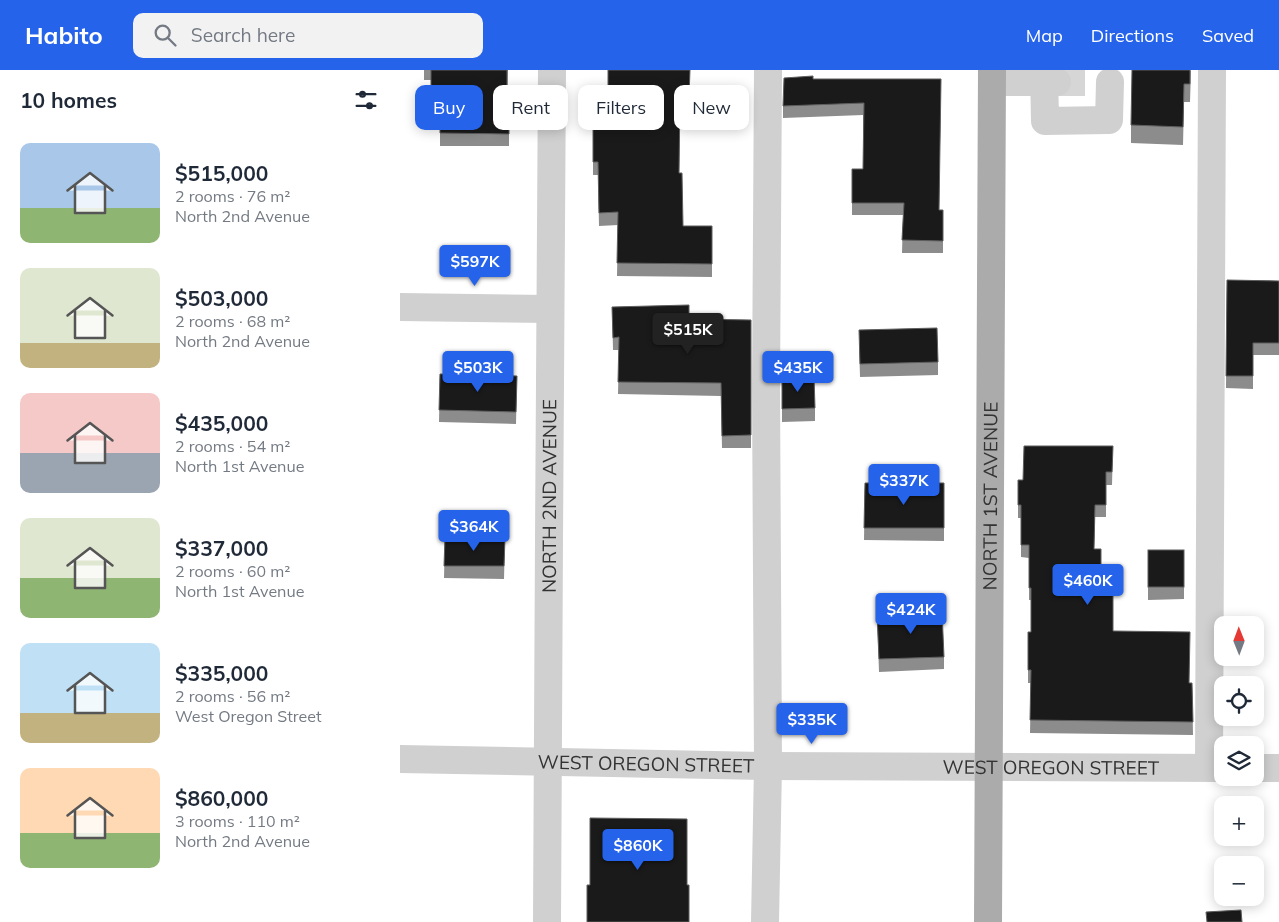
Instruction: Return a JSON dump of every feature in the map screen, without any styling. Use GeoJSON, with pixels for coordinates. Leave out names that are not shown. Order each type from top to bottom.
{"type":"FeatureCollection","features":[{"type":"Feature","properties":{"kind":"main road","name":"NORTH 1ST AVENUE"},"geometry":{"type":"LineString","coordinates":[[988,922],[992,76]]}},
{"type":"Feature","properties":{"kind":"street","name":"NORTH 2ND AVENUE"},"geometry":{"type":"LineString","coordinates":[[548,922],[549,309],[552,70]]}},
{"type":"Feature","properties":{"kind":"street"},"geometry":{"type":"LineString","coordinates":[[765,922],[768,766],[766,398],[768,70]]}},
{"type":"Feature","properties":{"kind":"street"},"geometry":{"type":"LineString","coordinates":[[1212,70],[1216,736]]}},
{"type":"Feature","properties":{"kind":"street"},"geometry":{"type":"LineString","coordinates":[[992,76],[1048,78],[1045,120],[1110,120],[1103,78]]}},
{"type":"Feature","properties":{"kind":"street"},"geometry":{"type":"LineString","coordinates":[[400,307],[549,309]]}},
{"type":"Feature","properties":{"kind":"street","name":"WEST OREGON STREET"},"geometry":{"type":"LineString","coordinates":[[400,758],[768,766],[1214,768]]}},
{"type":"Feature","properties":{"kind":"street"},"geometry":{"type":"LineString","coordinates":[[1264,768],[1279,768]]}},
{"type":"Feature","properties":{"kind":"building"},"geometry":{"type":"Polygon","coordinates":[[[431,70],[507,70],[507,85],[493,85],[493,130],[509,130],[509,134],[440,133],[440,130],[483,130],[483,85],[431,85],[431,70]]]}},
{"type":"Feature","properties":{"kind":"building"},"geometry":{"type":"Polygon","coordinates":[[[608,70],[690,70],[689,85],[674,85],[674,130],[680,130],[679,173],[682,173],[683,226],[712,226],[712,264],[617,263],[618,212],[599,213],[598,162],[593,162],[593,130],[664,130],[664,85],[608,85],[608,70]]]}},
{"type":"Feature","properties":{"kind":"building"},"geometry":{"type":"Polygon","coordinates":[[[1132,70],[1190,70],[1190,84],[1184,84],[1183,127],[1131,125],[1132,70]]]}},
{"type":"Feature","properties":{"kind":"building"},"geometry":{"type":"Polygon","coordinates":[[[813,76],[813,79],[941,79],[939,210],[943,210],[943,241],[902,240],[904,203],[852,203],[852,169],[863,169],[864,103],[783,106],[784,78],[813,76]]]}},
{"type":"Feature","properties":{"kind":"building"},"geometry":{"type":"Polygon","coordinates":[[[1227,280],[1279,281],[1279,343],[1253,343],[1253,376],[1226,376],[1227,280]]]}},
{"type":"Feature","properties":{"kind":"building"},"geometry":{"type":"Polygon","coordinates":[[[689,305],[689,319],[751,320],[751,435],[722,436],[721,383],[618,382],[619,337],[613,338],[612,307],[689,305]]]}},
{"type":"Feature","properties":{"kind":"building"},"geometry":{"type":"Polygon","coordinates":[[[937,328],[938,362],[860,364],[859,330],[937,328]]]}},
{"type":"Feature","properties":{"kind":"building"},"geometry":{"type":"Polygon","coordinates":[[[440,374],[517,376],[516,412],[439,410],[440,374]]]}},
{"type":"Feature","properties":{"kind":"building"},"geometry":{"type":"Polygon","coordinates":[[[814,376],[815,408],[782,409],[782,377],[814,376]]]}},
{"type":"Feature","properties":{"kind":"building"},"geometry":{"type":"Polygon","coordinates":[[[1024,446],[1113,446],[1112,472],[1106,472],[1106,505],[1095,505],[1094,549],[1101,549],[1101,592],[1113,592],[1113,631],[1190,632],[1189,683],[1192,683],[1193,722],[1030,720],[1031,670],[1028,670],[1028,632],[1031,632],[1031,588],[1029,588],[1029,545],[1021,545],[1021,505],[1018,505],[1018,480],[1023,480],[1024,446]]]}},
{"type":"Feature","properties":{"kind":"building"},"geometry":{"type":"Polygon","coordinates":[[[865,483],[944,483],[944,528],[864,528],[865,483]]]}},
{"type":"Feature","properties":{"kind":"building"},"geometry":{"type":"Polygon","coordinates":[[[445,537],[505,538],[504,566],[444,566],[445,537]]]}},
{"type":"Feature","properties":{"kind":"building"},"geometry":{"type":"Polygon","coordinates":[[[1148,550],[1184,550],[1184,587],[1148,587],[1148,550]]]}},
{"type":"Feature","properties":{"kind":"building"},"geometry":{"type":"Polygon","coordinates":[[[942,611],[944,657],[879,659],[877,614],[942,611]]]}},
{"type":"Feature","properties":{"kind":"building"},"geometry":{"type":"Polygon","coordinates":[[[590,818],[687,819],[689,922],[587,922],[587,885],[590,885],[590,818]]]}},
{"type":"Feature","properties":{"kind":"building"},"geometry":{"type":"Polygon","coordinates":[[[1241,910],[1242,922],[1207,922],[1206,912],[1241,910]]]}},
{"type":"Feature","properties":{"kind":"tunnel"},"geometry":{"type":"LineString","coordinates":[[1057,82],[1088,82]]}}]}
